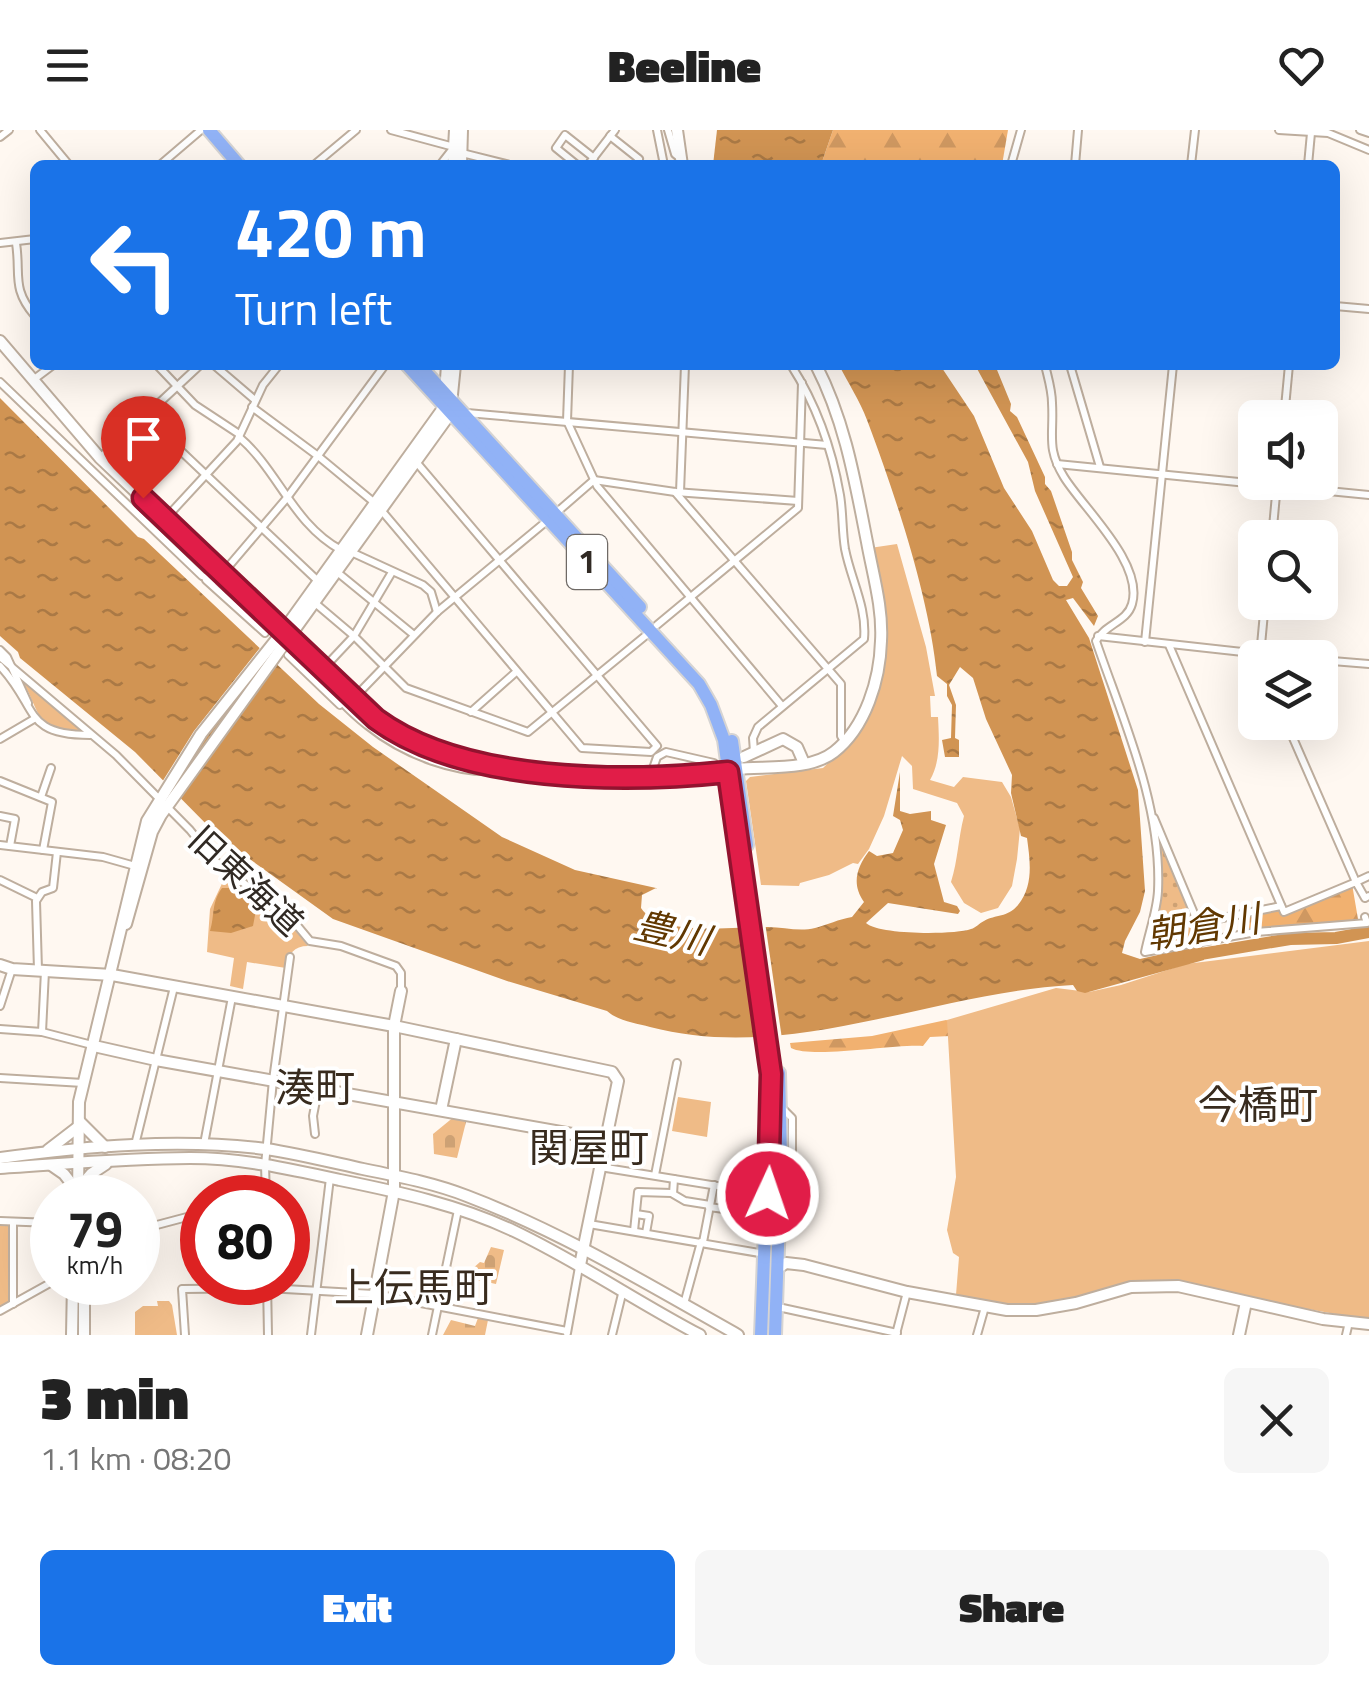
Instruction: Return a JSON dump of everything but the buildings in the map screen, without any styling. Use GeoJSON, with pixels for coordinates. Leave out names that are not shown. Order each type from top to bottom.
{"type":"FeatureCollection","features":[{"type":"Feature","properties":{"kind":"highway"},"geometry":{"type":"LineString","coordinates":[[210,130],[235,160]]}},
{"type":"Feature","properties":{"kind":"highway"},"geometry":{"type":"LineString","coordinates":[[220,130],[246,160]]}},
{"type":"Feature","properties":{"kind":"highway","name":"1"},"geometry":{"type":"LineString","coordinates":[[411,370],[451,407],[654,628],[712,705],[738,767],[781,1108],[775,1335]]}},
{"type":"Feature","properties":{"kind":"highway","name":"1"},"geometry":{"type":"LineString","coordinates":[[423,370],[451,407]]}},
{"type":"Feature","properties":{"kind":"highway","name":"1"},"geometry":{"type":"LineString","coordinates":[[761,1335],[773,1052]]}},
{"type":"Feature","properties":{"kind":"main road"},"geometry":{"type":"LineString","coordinates":[[677,130],[682,160]]}},
{"type":"Feature","properties":{"kind":"main road"},"geometry":{"type":"LineString","coordinates":[[457,160],[461,131]]}},
{"type":"Feature","properties":{"kind":"main road"},"geometry":{"type":"LineString","coordinates":[[0,341],[100,458],[286,635]]}},
{"type":"Feature","properties":{"kind":"main road"},"geometry":{"type":"LineString","coordinates":[[78,1175],[83,1083],[148,821],[284,651],[286,635],[319,582],[346,552],[451,407],[447,370]]}},
{"type":"Feature","properties":{"kind":"main road"},"geometry":{"type":"LineString","coordinates":[[378,508],[417,463],[451,407],[455,370]]}},
{"type":"Feature","properties":{"kind":"main road"},"geometry":{"type":"LineString","coordinates":[[738,767],[804,763],[826,757],[858,723],[880,660],[882,624],[853,467],[818,370]]}},
{"type":"Feature","properties":{"kind":"main road"},"geometry":{"type":"LineString","coordinates":[[286,635],[337,572],[346,552]]}},
{"type":"Feature","properties":{"kind":"main road"},"geometry":{"type":"LineString","coordinates":[[738,767],[774,742],[789,740],[804,763]]}},
{"type":"Feature","properties":{"kind":"main road"},"geometry":{"type":"LineString","coordinates":[[122,933],[164,802]]}},
{"type":"Feature","properties":{"kind":"main road"},"geometry":{"type":"LineString","coordinates":[[6,967],[112,975],[394,1026],[612,1072],[618,1082],[580,1265]]}},
{"type":"Feature","properties":{"kind":"main road","name":"旧東海道"},"geometry":{"type":"LineString","coordinates":[[367,1335],[394,1191],[394,1026],[400,991]]}},
{"type":"Feature","properties":{"kind":"main road"},"geometry":{"type":"LineString","coordinates":[[441,1110],[456,1039]]}},
{"type":"Feature","properties":{"kind":"main road"},"geometry":{"type":"LineString","coordinates":[[94,1046],[606,1140]]}},
{"type":"Feature","properties":{"kind":"main road"},"geometry":{"type":"LineString","coordinates":[[78,1124],[105,1148]]}},
{"type":"Feature","properties":{"kind":"main road"},"geometry":{"type":"LineString","coordinates":[[42,1152],[78,1124]]}},
{"type":"Feature","properties":{"kind":"main road"},"geometry":{"type":"LineString","coordinates":[[0,1158],[77,1149],[204,1145],[267,1150],[395,1176],[462,1194],[583,1248],[738,1335]]}},
{"type":"Feature","properties":{"kind":"main road"},"geometry":{"type":"LineString","coordinates":[[0,1168],[190,1158],[265,1165],[394,1191],[513,1230],[695,1334]]}},
{"type":"Feature","properties":{"kind":"main road"},"geometry":{"type":"LineString","coordinates":[[89,1175],[111,1162]]}},
{"type":"Feature","properties":{"kind":"main road"},"geometry":{"type":"LineString","coordinates":[[50,1164],[65,1175]]}},
{"type":"Feature","properties":{"kind":"main road"},"geometry":{"type":"LineString","coordinates":[[778,1268],[786,1264],[804,1265],[906,1292],[985,1307],[1036,1310],[1131,1287],[1178,1286],[1348,1329],[1369,1324]]}},
{"type":"Feature","properties":{"kind":"main road"},"geometry":{"type":"LineString","coordinates":[[1238,1335],[1246,1302]]}},
{"type":"Feature","properties":{"kind":"main road"},"geometry":{"type":"LineString","coordinates":[[72,1335],[73,1305]]}},
{"type":"Feature","properties":{"kind":"main road"},"geometry":{"type":"LineString","coordinates":[[84,1305],[84,1335]]}},
{"type":"Feature","properties":{"kind":"street"},"geometry":{"type":"LineString","coordinates":[[0,137],[9,130]]}},
{"type":"Feature","properties":{"kind":"street"},"geometry":{"type":"LineString","coordinates":[[40,130],[65,160]]}},
{"type":"Feature","properties":{"kind":"street"},"geometry":{"type":"LineString","coordinates":[[166,160],[201,130]]}},
{"type":"Feature","properties":{"kind":"street"},"geometry":{"type":"LineString","coordinates":[[320,160],[356,130]]}},
{"type":"Feature","properties":{"kind":"street"},"geometry":{"type":"LineString","coordinates":[[391,130],[493,160]]}},
{"type":"Feature","properties":{"kind":"street"},"geometry":{"type":"LineString","coordinates":[[657,130],[663,160]]}},
{"type":"Feature","properties":{"kind":"street"},"geometry":{"type":"LineString","coordinates":[[668,130],[680,160]]}},
{"type":"Feature","properties":{"kind":"street"},"geometry":{"type":"LineString","coordinates":[[1013,160],[1022,130]]}},
{"type":"Feature","properties":{"kind":"street"},"geometry":{"type":"LineString","coordinates":[[1075,160],[1078,130]]}},
{"type":"Feature","properties":{"kind":"street"},"geometry":{"type":"LineString","coordinates":[[1192,160],[1195,130]]}},
{"type":"Feature","properties":{"kind":"street"},"geometry":{"type":"LineString","coordinates":[[1279,130],[1328,133],[1369,150]]}},
{"type":"Feature","properties":{"kind":"street"},"geometry":{"type":"LineString","coordinates":[[1360,130],[1369,134]]}},
{"type":"Feature","properties":{"kind":"street"},"geometry":{"type":"LineString","coordinates":[[593,160],[613,133],[639,160]]}},
{"type":"Feature","properties":{"kind":"street"},"geometry":{"type":"LineString","coordinates":[[1308,160],[1311,134]]}},
{"type":"Feature","properties":{"kind":"street"},"geometry":{"type":"LineString","coordinates":[[571,160],[556,148],[565,135],[589,160]]}},
{"type":"Feature","properties":{"kind":"street"},"geometry":{"type":"LineString","coordinates":[[446,160],[458,150]]}},
{"type":"Feature","properties":{"kind":"street"},"geometry":{"type":"LineString","coordinates":[[0,243],[30,239]]}},
{"type":"Feature","properties":{"kind":"street"},"geometry":{"type":"LineString","coordinates":[[16,243],[16,278],[21,299],[30,310]]}},
{"type":"Feature","properties":{"kind":"street"},"geometry":{"type":"LineString","coordinates":[[1340,306],[1369,309]]}},
{"type":"Feature","properties":{"kind":"street"},"geometry":{"type":"LineString","coordinates":[[32,381],[46,370]]}},
{"type":"Feature","properties":{"kind":"street"},"geometry":{"type":"LineString","coordinates":[[161,370],[195,404],[256,452],[286,499],[320,538],[423,585],[431,592],[437,612]]}},
{"type":"Feature","properties":{"kind":"street"},"geometry":{"type":"LineString","coordinates":[[100,458],[195,370]]}},
{"type":"Feature","properties":{"kind":"street"},"geometry":{"type":"LineString","coordinates":[[219,370],[378,508],[582,748],[651,752],[657,746],[417,463]]}},
{"type":"Feature","properties":{"kind":"street"},"geometry":{"type":"LineString","coordinates":[[164,519],[239,435],[275,370]]}},
{"type":"Feature","properties":{"kind":"street"},"geometry":{"type":"LineString","coordinates":[[222,574],[286,499],[381,370]]}},
{"type":"Feature","properties":{"kind":"street"},"geometry":{"type":"LineString","coordinates":[[569,370],[568,421],[594,480],[782,706]]}},
{"type":"Feature","properties":{"kind":"street"},"geometry":{"type":"LineString","coordinates":[[685,370],[678,492],[843,690],[844,741]]}},
{"type":"Feature","properties":{"kind":"street"},"geometry":{"type":"LineString","coordinates":[[286,635],[398,735],[468,762],[512,769],[650,777],[738,767],[754,732],[864,639],[865,616],[844,547],[840,495],[808,390],[794,370]]}},
{"type":"Feature","properties":{"kind":"street"},"geometry":{"type":"LineString","coordinates":[[1046,370],[1052,406],[1050,448],[1056,464],[1108,532],[1131,583],[1132,608],[1106,627],[1096,641],[1134,749],[1148,805],[1158,892],[1145,952],[1282,929],[1366,923],[1365,916]]}},
{"type":"Feature","properties":{"kind":"street"},"geometry":{"type":"LineString","coordinates":[[1071,370],[1100,467]]}},
{"type":"Feature","properties":{"kind":"street"},"geometry":{"type":"LineString","coordinates":[[1146,642],[1173,370]]}},
{"type":"Feature","properties":{"kind":"street"},"geometry":{"type":"LineString","coordinates":[[1286,400],[1289,370]]}},
{"type":"Feature","properties":{"kind":"street"},"geometry":{"type":"LineString","coordinates":[[0,382],[266,633]]}},
{"type":"Feature","properties":{"kind":"street"},"geometry":{"type":"LineString","coordinates":[[314,603],[406,688],[528,732],[798,508],[802,382]]}},
{"type":"Feature","properties":{"kind":"street"},"geometry":{"type":"LineString","coordinates":[[451,407],[827,445]]}},
{"type":"Feature","properties":{"kind":"street"},"geometry":{"type":"LineString","coordinates":[[144,416],[319,582]]}},
{"type":"Feature","properties":{"kind":"street"},"geometry":{"type":"LineString","coordinates":[[1056,464],[1238,481]]}},
{"type":"Feature","properties":{"kind":"street"},"geometry":{"type":"LineString","coordinates":[[354,698],[437,612],[594,480],[678,492],[798,501]]}},
{"type":"Feature","properties":{"kind":"street"},"geometry":{"type":"LineString","coordinates":[[1338,491],[1369,495]]}},
{"type":"Feature","properties":{"kind":"street"},"geometry":{"type":"LineString","coordinates":[[337,572],[414,636]]}},
{"type":"Feature","properties":{"kind":"street"},"geometry":{"type":"LineString","coordinates":[[322,670],[354,636],[392,572]]}},
{"type":"Feature","properties":{"kind":"street"},"geometry":{"type":"LineString","coordinates":[[202,576],[217,582],[266,624]]}},
{"type":"Feature","properties":{"kind":"street"},"geometry":{"type":"LineString","coordinates":[[1098,636],[1238,653]]}},
{"type":"Feature","properties":{"kind":"street"},"geometry":{"type":"LineString","coordinates":[[1169,645],[1284,912],[1369,876]]}},
{"type":"Feature","properties":{"kind":"street"},"geometry":{"type":"LineString","coordinates":[[0,650],[4,669],[116,755],[164,802]]}},
{"type":"Feature","properties":{"kind":"street"},"geometry":{"type":"LineString","coordinates":[[284,651],[366,724],[414,753],[478,772],[512,769]]}},
{"type":"Feature","properties":{"kind":"street"},"geometry":{"type":"LineString","coordinates":[[0,657],[4,669],[26,694],[34,718],[56,733],[90,734]]}},
{"type":"Feature","properties":{"kind":"street"},"geometry":{"type":"LineString","coordinates":[[1338,661],[1369,664]]}},
{"type":"Feature","properties":{"kind":"street"},"geometry":{"type":"LineString","coordinates":[[472,712],[516,672]]}},
{"type":"Feature","properties":{"kind":"street"},"geometry":{"type":"LineString","coordinates":[[0,739],[34,718]]}},
{"type":"Feature","properties":{"kind":"street"},"geometry":{"type":"LineString","coordinates":[[1294,740],[1356,882],[1364,898],[1369,896]]}},
{"type":"Feature","properties":{"kind":"street"},"geometry":{"type":"LineString","coordinates":[[650,777],[657,757],[666,752],[714,763]]}},
{"type":"Feature","properties":{"kind":"street"},"geometry":{"type":"LineString","coordinates":[[41,797],[51,768]]}},
{"type":"Feature","properties":{"kind":"street"},"geometry":{"type":"LineString","coordinates":[[0,781],[52,802],[44,850]]}},
{"type":"Feature","properties":{"kind":"street","name":"旧東海道"},"geometry":{"type":"LineString","coordinates":[[164,802],[214,860],[293,922],[310,941],[341,946],[400,969],[400,991]]}},
{"type":"Feature","properties":{"kind":"street"},"geometry":{"type":"LineString","coordinates":[[1148,805],[1204,940]]}},
{"type":"Feature","properties":{"kind":"street"},"geometry":{"type":"LineString","coordinates":[[0,816],[15,819],[10,846]]}},
{"type":"Feature","properties":{"kind":"street"},"geometry":{"type":"LineString","coordinates":[[0,845],[103,857],[135,866]]}},
{"type":"Feature","properties":{"kind":"street"},"geometry":{"type":"LineString","coordinates":[[37,898],[53,888],[56,852]]}},
{"type":"Feature","properties":{"kind":"street"},"geometry":{"type":"LineString","coordinates":[[0,880],[37,898]]}},
{"type":"Feature","properties":{"kind":"street"},"geometry":{"type":"LineString","coordinates":[[37,898],[42,1032]]}},
{"type":"Feature","properties":{"kind":"street"},"geometry":{"type":"LineString","coordinates":[[1198,923],[1281,906]]}},
{"type":"Feature","properties":{"kind":"street"},"geometry":{"type":"LineString","coordinates":[[265,1175],[273,1080],[290,957]]}},
{"type":"Feature","properties":{"kind":"street"},"geometry":{"type":"LineString","coordinates":[[0,1006],[6,967]]}},
{"type":"Feature","properties":{"kind":"street"},"geometry":{"type":"LineString","coordinates":[[135,1146],[174,987]]}},
{"type":"Feature","properties":{"kind":"street"},"geometry":{"type":"LineString","coordinates":[[204,1145],[232,997]]}},
{"type":"Feature","properties":{"kind":"street"},"geometry":{"type":"LineString","coordinates":[[0,1029],[42,1032],[94,1046]]}},
{"type":"Feature","properties":{"kind":"street"},"geometry":{"type":"LineString","coordinates":[[655,1176],[676,1063]]}},
{"type":"Feature","properties":{"kind":"street"},"geometry":{"type":"LineString","coordinates":[[0,1078],[83,1083]]}},
{"type":"Feature","properties":{"kind":"street"},"geometry":{"type":"LineString","coordinates":[[315,1134],[313,1116],[318,1088]]}},
{"type":"Feature","properties":{"kind":"street"},"geometry":{"type":"LineString","coordinates":[[560,1158],[565,1132]]}},
{"type":"Feature","properties":{"kind":"street"},"geometry":{"type":"LineString","coordinates":[[600,1166],[768,1194]]}},
{"type":"Feature","properties":{"kind":"street"},"geometry":{"type":"LineString","coordinates":[[311,1335],[330,1178]]}},
{"type":"Feature","properties":{"kind":"street"},"geometry":{"type":"LineString","coordinates":[[672,1193],[674,1178]]}},
{"type":"Feature","properties":{"kind":"street"},"geometry":{"type":"LineString","coordinates":[[684,1305],[714,1185]]}},
{"type":"Feature","properties":{"kind":"street"},"geometry":{"type":"LineString","coordinates":[[634,1231],[638,1192],[672,1193],[685,1200],[739,1211]]}},
{"type":"Feature","properties":{"kind":"street"},"geometry":{"type":"LineString","coordinates":[[432,1335],[458,1209]]}},
{"type":"Feature","properties":{"kind":"street"},"geometry":{"type":"LineString","coordinates":[[636,1214],[649,1216],[646,1233]]}},
{"type":"Feature","properties":{"kind":"street"},"geometry":{"type":"LineString","coordinates":[[0,1221],[30,1222]]}},
{"type":"Feature","properties":{"kind":"street"},"geometry":{"type":"LineString","coordinates":[[13,1222],[13,1304]]}},
{"type":"Feature","properties":{"kind":"street"},"geometry":{"type":"LineString","coordinates":[[589,1224],[765,1254]]}},
{"type":"Feature","properties":{"kind":"street"},"geometry":{"type":"LineString","coordinates":[[310,1289],[374,1294],[566,1333],[580,1265]]}},
{"type":"Feature","properties":{"kind":"street"},"geometry":{"type":"LineString","coordinates":[[612,1335],[623,1290]]}},
{"type":"Feature","properties":{"kind":"street"},"geometry":{"type":"LineString","coordinates":[[777,1307],[897,1334],[906,1292]]}},
{"type":"Feature","properties":{"kind":"street"},"geometry":{"type":"LineString","coordinates":[[0,1312],[30,1294]]}},
{"type":"Feature","properties":{"kind":"street"},"geometry":{"type":"LineString","coordinates":[[183,1305],[185,1335]]}},
{"type":"Feature","properties":{"kind":"street"},"geometry":{"type":"LineString","coordinates":[[267,1305],[268,1335]]}},
{"type":"Feature","properties":{"kind":"street"},"geometry":{"type":"LineString","coordinates":[[979,1334],[985,1307]]}},
{"type":"Feature","properties":{"kind":"green space"},"geometry":{"type":"Polygon","coordinates":[[[833,130],[1008,130],[1003,160],[823,160],[833,130]]]}},
{"type":"Feature","properties":{"kind":"green space"},"geometry":{"type":"Polygon","coordinates":[[[897,544],[926,647],[935,696],[930,696],[931,717],[938,717],[938,757],[930,780],[954,787],[963,777],[1002,782],[1011,797],[1020,829],[1012,886],[998,908],[981,913],[964,903],[951,882],[964,816],[957,803],[913,789],[912,766],[902,756],[884,816],[858,864],[799,886],[761,885],[746,781],[750,777],[823,768],[845,747],[881,671],[870,548],[897,544]]]}},
{"type":"Feature","properties":{"kind":"green space"},"geometry":{"type":"Polygon","coordinates":[[[22,680],[81,732],[54,727],[41,718],[22,680]]]}},
{"type":"Feature","properties":{"kind":"green space"},"geometry":{"type":"Polygon","coordinates":[[[1152,821],[1204,940],[1145,952],[1158,891],[1152,821]]]}},
{"type":"Feature","properties":{"kind":"green space"},"geometry":{"type":"Polygon","coordinates":[[[227,873],[289,923],[308,946],[292,952],[286,968],[247,962],[243,989],[230,986],[234,958],[207,952],[210,909],[227,873]]]}},
{"type":"Feature","properties":{"kind":"green space"},"geometry":{"type":"Polygon","coordinates":[[[1352,884],[1358,919],[1354,922],[1249,933],[1245,920],[1251,912],[1281,906],[1283,911],[1352,884]]]}},
{"type":"Feature","properties":{"kind":"green space"},"geometry":{"type":"Polygon","coordinates":[[[1369,941],[1369,1320],[1230,1295],[1183,1282],[1044,1304],[1012,1305],[956,1295],[959,1257],[953,1253],[947,1230],[956,1177],[947,1020],[1056,988],[1089,992],[1186,964],[1369,941]]]}},
{"type":"Feature","properties":{"kind":"green space"},"geometry":{"type":"Polygon","coordinates":[[[950,1021],[950,1036],[930,1037],[923,1046],[816,1052],[791,1048],[790,1043],[872,1036],[950,1021]]]}},
{"type":"Feature","properties":{"kind":"green space"},"geometry":{"type":"Polygon","coordinates":[[[678,1097],[711,1102],[707,1137],[672,1131],[678,1097]]]}},
{"type":"Feature","properties":{"kind":"green space"},"geometry":{"type":"Polygon","coordinates":[[[455,1116],[467,1118],[457,1158],[434,1154],[433,1134],[455,1116]]]}},
{"type":"Feature","properties":{"kind":"green space"},"geometry":{"type":"Polygon","coordinates":[[[0,1223],[11,1227],[11,1303],[0,1308],[0,1223]]]}},
{"type":"Feature","properties":{"kind":"green space"},"geometry":{"type":"Polygon","coordinates":[[[491,1247],[504,1250],[496,1284],[468,1278],[471,1270],[484,1263],[491,1247]]]}},
{"type":"Feature","properties":{"kind":"green space"},"geometry":{"type":"Polygon","coordinates":[[[160,1301],[172,1305],[177,1335],[135,1335],[135,1312],[143,1306],[158,1306],[160,1301]]]}},
{"type":"Feature","properties":{"kind":"green space"},"geometry":{"type":"Polygon","coordinates":[[[478,1318],[488,1320],[485,1335],[443,1335],[451,1320],[475,1326],[478,1318]]]}},
{"type":"Feature","properties":{"kind":"water"},"geometry":{"type":"Polygon","coordinates":[[[717,130],[833,130],[823,160],[714,160],[717,130]]]}},
{"type":"Feature","properties":{"kind":"water","name":"豊川"},"geometry":{"type":"Polygon","coordinates":[[[842,370],[943,370],[974,416],[1004,488],[1032,531],[1053,580],[1059,586],[1067,586],[1073,577],[1035,491],[1028,462],[978,370],[997,370],[1011,404],[1010,411],[1017,417],[1051,491],[1072,560],[1083,582],[1081,588],[1098,616],[1094,626],[1073,598],[1066,600],[1089,638],[1138,790],[1145,891],[1122,953],[1140,959],[1202,945],[1204,960],[1085,993],[1073,985],[1020,990],[862,1023],[756,1037],[703,1036],[627,1021],[333,919],[219,837],[135,752],[20,658],[0,636],[0,398],[138,537],[319,704],[373,747],[502,837],[575,870],[656,888],[642,895],[641,908],[651,917],[681,927],[803,930],[852,917],[864,902],[857,882],[865,857],[869,851],[877,856],[893,853],[903,830],[900,820],[893,816],[900,772],[900,811],[931,811],[931,820],[946,825],[934,864],[944,902],[960,911],[958,914],[888,903],[866,923],[900,932],[962,931],[1018,905],[1030,873],[1027,838],[1021,836],[1011,793],[1012,775],[986,719],[973,678],[960,667],[949,685],[956,705],[959,757],[945,757],[942,740],[951,738],[952,705],[947,684],[937,676],[919,580],[900,514],[867,420],[842,370]]]}},
{"type":"Feature","properties":{"kind":"water"},"geometry":{"type":"Polygon","coordinates":[[[222,888],[229,888],[239,899],[243,897],[256,910],[253,926],[231,933],[210,931],[222,888]]]}},
{"type":"Feature","properties":{"kind":"pier"},"geometry":{"type":"Polygon","coordinates":[[[263,644],[280,660],[176,804],[169,797],[271,654],[205,736],[167,795],[159,787],[194,731],[263,644]]]}},
{"type":"Feature","properties":{"kind":"pier"},"geometry":{"type":"Polygon","coordinates":[[[742,922],[765,922],[782,1039],[759,1042],[742,922]]]}},
{"type":"Feature","properties":{"kind":"waterway","name":"朝倉川"},"geometry":{"type":"LineString","coordinates":[[1189,956],[1290,939],[1336,938],[1369,932]]}},
{"type":"Feature","properties":{"kind":"tunnel"},"geometry":{"type":"LineString","coordinates":[[266,623],[296,651]]}},
{"type":"Feature","properties":{"kind":"district","name":"湊町"},"geometry":{"type":"Point","coordinates":[315,1088]}},
{"type":"Feature","properties":{"kind":"district","name":"今橋町"},"geometry":{"type":"Point","coordinates":[1258,1105]}},
{"type":"Feature","properties":{"kind":"district","name":"関屋町"},"geometry":{"type":"Point","coordinates":[589,1148]}},
{"type":"Feature","properties":{"kind":"district","name":"上伝馬町"},"geometry":{"type":"Point","coordinates":[414,1288]}},
{"type":"Feature","properties":{"kind":"route"},"geometry":{"type":"LineString","coordinates":[[143,498],[322,670],[398,735],[468,762],[512,769],[650,777],[728,772],[771,1074],[768,1194]]}}]}
